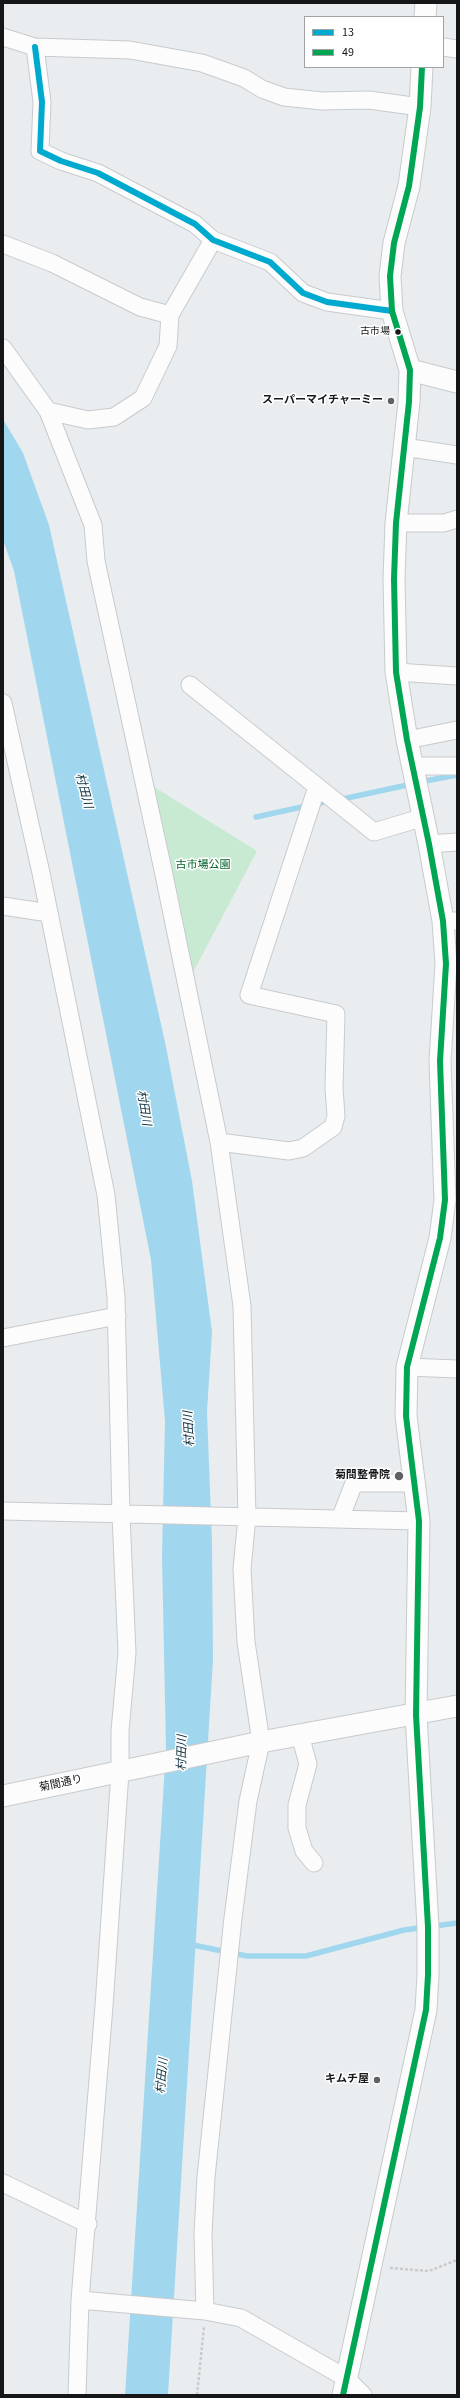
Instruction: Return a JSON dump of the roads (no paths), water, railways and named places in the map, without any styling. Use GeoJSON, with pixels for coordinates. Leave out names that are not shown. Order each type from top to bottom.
{"type":"FeatureCollection","features":[{"type":"Feature","properties":{"kind":"street"},"geometry":{"type":"LineString","coordinates":[[425,16],[426,3]]}},
{"type":"Feature","properties":{"kind":"street"},"geometry":{"type":"LineString","coordinates":[[3,37],[35,48],[130,50],[161,54],[202,63],[244,78],[262,89],[284,97],[322,101],[369,100],[420,107]]}},
{"type":"Feature","properties":{"kind":"street"},"geometry":{"type":"LineString","coordinates":[[444,47],[457,50]]}},
{"type":"Feature","properties":{"kind":"street"},"geometry":{"type":"LineString","coordinates":[[35,48],[42,102],[40,150],[61,161],[98,173],[149,198],[195,224],[213,240],[270,262],[304,293],[327,302],[392,311]]}},
{"type":"Feature","properties":{"kind":"street"},"geometry":{"type":"LineString","coordinates":[[344,2386],[426,2010],[428,1928],[416,1715],[419,1521],[416,1483],[406,1416],[407,1366],[451,1200],[440,1062],[450,921],[429,844],[407,740],[396,672],[394,579],[396,523],[410,370],[392,311],[390,276],[394,243],[409,186],[420,107],[422,68]]}},
{"type":"Feature","properties":{"kind":"street"},"geometry":{"type":"LineString","coordinates":[[48,411],[88,420],[101,419],[114,417],[143,398],[168,346],[170,315],[213,240]]}},
{"type":"Feature","properties":{"kind":"street"},"geometry":{"type":"LineString","coordinates":[[3,244],[52,263],[140,307],[170,315]]}},
{"type":"Feature","properties":{"kind":"street"},"geometry":{"type":"LineString","coordinates":[[3,348],[48,411],[93,525],[96,561],[161,862],[218,1142],[242,1306],[247,1518],[242,1569],[246,1642],[261,1742],[248,1800],[233,1918],[206,2177],[203,2234],[205,2311]]}},
{"type":"Feature","properties":{"kind":"street"},"geometry":{"type":"LineString","coordinates":[[410,370],[457,382]]}},
{"type":"Feature","properties":{"kind":"street"},"geometry":{"type":"LineString","coordinates":[[404,447],[457,455]]}},
{"type":"Feature","properties":{"kind":"street"},"geometry":{"type":"LineString","coordinates":[[396,523],[444,523],[457,518]]}},
{"type":"Feature","properties":{"kind":"street"},"geometry":{"type":"LineString","coordinates":[[396,672],[457,676]]}},
{"type":"Feature","properties":{"kind":"street"},"geometry":{"type":"LineString","coordinates":[[190,685],[374,832],[424,817]]}},
{"type":"Feature","properties":{"kind":"street"},"geometry":{"type":"LineString","coordinates":[[3,703],[49,913],[106,1195],[117,1316],[121,1514],[127,1653],[120,1731],[120,1772],[88,2224],[80,2300],[78,2395]]}},
{"type":"Feature","properties":{"kind":"street"},"geometry":{"type":"LineString","coordinates":[[407,740],[457,730]]}},
{"type":"Feature","properties":{"kind":"street"},"geometry":{"type":"LineString","coordinates":[[413,766],[457,766]]}},
{"type":"Feature","properties":{"kind":"street"},"geometry":{"type":"LineString","coordinates":[[218,1142],[289,1151],[303,1148],[332,1127],[336,1116],[334,1088],[336,1014],[249,995],[316,787]]}},
{"type":"Feature","properties":{"kind":"street"},"geometry":{"type":"LineString","coordinates":[[429,844],[457,842]]}},
{"type":"Feature","properties":{"kind":"street"},"geometry":{"type":"LineString","coordinates":[[3,906],[49,913]]}},
{"type":"Feature","properties":{"kind":"street"},"geometry":{"type":"LineString","coordinates":[[3,1338],[117,1316]]}},
{"type":"Feature","properties":{"kind":"street"},"geometry":{"type":"LineString","coordinates":[[407,1366],[457,1369]]}},
{"type":"Feature","properties":{"kind":"street"},"geometry":{"type":"LineString","coordinates":[[340,1519],[354,1483],[416,1483]]}},
{"type":"Feature","properties":{"kind":"street"},"geometry":{"type":"LineString","coordinates":[[3,1511],[419,1521]]}},
{"type":"Feature","properties":{"kind":"street","name":"菊間通り"},"geometry":{"type":"LineString","coordinates":[[3,1796],[261,1742],[416,1715],[457,1706]]}},
{"type":"Feature","properties":{"kind":"street"},"geometry":{"type":"LineString","coordinates":[[300,1735],[308,1764],[297,1805],[297,1828],[304,1851],[314,1863]]}},
{"type":"Feature","properties":{"kind":"street"},"geometry":{"type":"LineString","coordinates":[[3,2183],[88,2224]]}},
{"type":"Feature","properties":{"kind":"street"},"geometry":{"type":"LineString","coordinates":[[80,2300],[205,2311],[241,2318],[344,2386],[363,2395]]}},
{"type":"Feature","properties":{"kind":"water","name":"村田川"},"geometry":{"type":"Polygon","coordinates":[[[3,419],[23,453],[49,525],[165,1042],[192,1181],[212,1332],[207,1412],[212,1542],[213,1660],[168,2395],[125,2395],[166,1749],[162,1556],[165,1421],[151,1260],[14,571],[3,540],[3,419]]]}},
{"type":"Feature","properties":{"kind":"waterway"},"geometry":{"type":"LineString","coordinates":[[420,782],[457,775]]}},
{"type":"Feature","properties":{"kind":"waterway"},"geometry":{"type":"LineString","coordinates":[[338,800],[412,784]]}},
{"type":"Feature","properties":{"kind":"waterway"},"geometry":{"type":"LineString","coordinates":[[256,817],[329,801]]}},
{"type":"Feature","properties":{"kind":"waterway"},"geometry":{"type":"LineString","coordinates":[[188,1944],[247,1956],[306,1956],[404,1930],[457,1923]]}},
{"type":"Feature","properties":{"kind":"place","name":"古市場"},"geometry":{"type":"Point","coordinates":[398,332]}},
{"type":"Feature","properties":{"kind":"place","name":"スーパーマイチャーミー"},"geometry":{"type":"Point","coordinates":[391,401]}},
{"type":"Feature","properties":{"kind":"place","name":"菊間整骨院"},"geometry":{"type":"Point","coordinates":[399,1476]}},
{"type":"Feature","properties":{"kind":"place","name":"キムチ屋"},"geometry":{"type":"Point","coordinates":[377,2080]}},
{"type":"Feature","properties":{"kind":"park label","name":"古市場公園"},"geometry":{"type":"Point","coordinates":[203,866]}}]}
